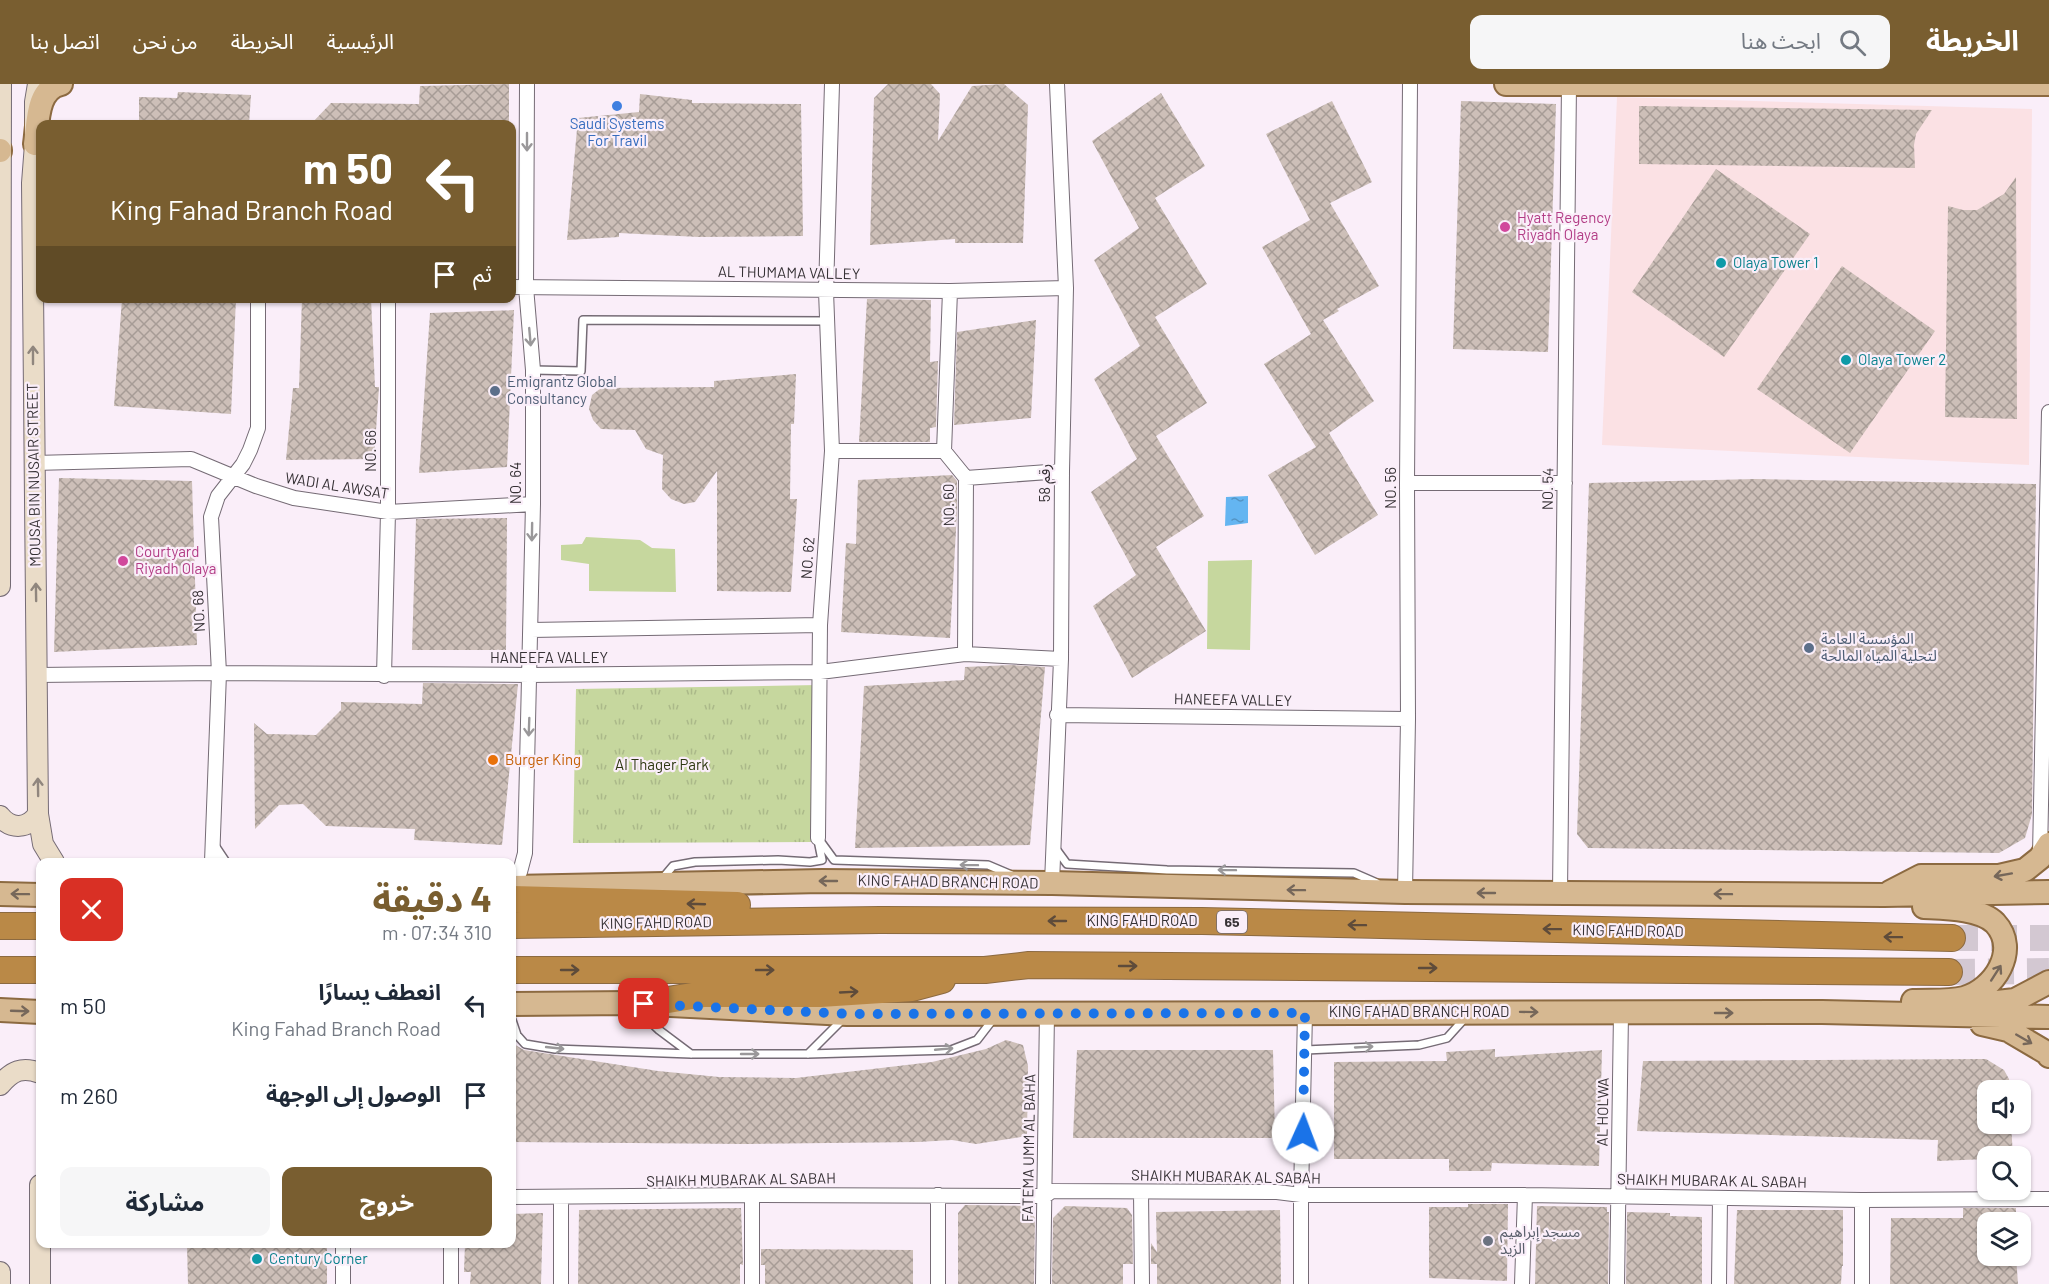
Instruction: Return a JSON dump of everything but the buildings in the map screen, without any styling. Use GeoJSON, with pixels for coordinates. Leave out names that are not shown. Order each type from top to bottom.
{"type":"FeatureCollection","features":[{"type":"Feature","properties":{"kind":"highway"},"geometry":{"type":"LineString","coordinates":[[516,899],[805,908],[880,920]]}},
{"type":"Feature","properties":{"kind":"highway","name":"KING FAHD ROAD"},"geometry":{"type":"LineString","coordinates":[[516,925],[880,920],[1202,921],[1952,938]]}},
{"type":"Feature","properties":{"kind":"highway"},"geometry":{"type":"LineString","coordinates":[[0,926],[36,926]]}},
{"type":"Feature","properties":{"kind":"highway"},"geometry":{"type":"LineString","coordinates":[[638,1003],[704,994],[820,994],[912,988],[961,974],[1041,965],[1949,972]]}},
{"type":"Feature","properties":{"kind":"highway"},"geometry":{"type":"LineString","coordinates":[[0,970],[36,970]]}},
{"type":"Feature","properties":{"kind":"highway"},"geometry":{"type":"LineString","coordinates":[[516,970],[985,970]]}},
{"type":"Feature","properties":{"kind":"main road"},"geometry":{"type":"LineString","coordinates":[[39,120],[45,94],[53,86],[61,84]]}},
{"type":"Feature","properties":{"kind":"main road"},"geometry":{"type":"LineString","coordinates":[[1506,84],[2049,84]]}},
{"type":"Feature","properties":{"kind":"main road"},"geometry":{"type":"LineString","coordinates":[[2019,84],[2049,90]]}},
{"type":"Feature","properties":{"kind":"main road"},"geometry":{"type":"LineString","coordinates":[[35,144],[36,137]]}},
{"type":"Feature","properties":{"kind":"main road"},"geometry":{"type":"LineString","coordinates":[[1884,895],[1921,876],[1974,878],[1999,876],[2025,870],[2045,851]]}},
{"type":"Feature","properties":{"kind":"main road","name":"KING FAHAD BRANCH ROAD"},"geometry":{"type":"LineString","coordinates":[[516,887],[815,881],[1052,883],[1395,892],[1781,894]]}},
{"type":"Feature","properties":{"kind":"main road"},"geometry":{"type":"LineString","coordinates":[[1781,894],[2049,892]]}},
{"type":"Feature","properties":{"kind":"main road"},"geometry":{"type":"LineString","coordinates":[[0,894],[36,895]]}},
{"type":"Feature","properties":{"kind":"main road"},"geometry":{"type":"LineString","coordinates":[[1781,894],[1828,905],[1948,908],[1968,911],[1994,922],[2005,944],[2002,963],[1995,978],[1983,989],[1964,998],[1885,1002],[1822,1012]]}},
{"type":"Feature","properties":{"kind":"main road"},"geometry":{"type":"LineString","coordinates":[[1822,1012],[1994,1003],[2015,1000],[2049,982]]}},
{"type":"Feature","properties":{"kind":"main road","name":"KING FAHAD BRANCH ROAD"},"geometry":{"type":"LineString","coordinates":[[516,1004],[638,1003],[847,1014],[1822,1012]]}},
{"type":"Feature","properties":{"kind":"main road"},"geometry":{"type":"LineString","coordinates":[[0,1010],[36,1012]]}},
{"type":"Feature","properties":{"kind":"main road"},"geometry":{"type":"LineString","coordinates":[[1822,1012],[2049,1017]]}},
{"type":"Feature","properties":{"kind":"main road"},"geometry":{"type":"LineString","coordinates":[[1822,1012],[1982,1024],[2008,1030],[2049,1056]]}},
{"type":"Feature","properties":{"kind":"street"},"geometry":{"type":"LineString","coordinates":[[0,586],[1,84]]}},
{"type":"Feature","properties":{"kind":"street","name":"MOUSA BIN NUSAIR STREET"},"geometry":{"type":"LineString","coordinates":[[36,262],[32,183],[35,102],[38,84]]}},
{"type":"Feature","properties":{"kind":"street","name":"NO. 64"},"geometry":{"type":"LineString","coordinates":[[516,874],[520,872],[525,853],[533,504],[532,370],[519,287],[527,84]]}},
{"type":"Feature","properties":{"kind":"street","name":"NO. 62"},"geometry":{"type":"LineString","coordinates":[[818,838],[820,625],[832,451],[829,321],[826,291],[832,84]]}},
{"type":"Feature","properties":{"kind":"street","name":"رقم 58"},"geometry":{"type":"LineString","coordinates":[[1052,883],[1061,658],[1066,288],[1057,84]]}},
{"type":"Feature","properties":{"kind":"street","name":"NO. 56"},"geometry":{"type":"LineString","coordinates":[[1395,892],[1408,718],[1410,84]]}},
{"type":"Feature","properties":{"kind":"street","name":"NO. 54"},"geometry":{"type":"LineString","coordinates":[[1560,892],[1569,85]]}},
{"type":"Feature","properties":{"kind":"street","name":"AL THUMAMA VALLEY"},"geometry":{"type":"LineString","coordinates":[[519,287],[826,291],[1066,288]]}},
{"type":"Feature","properties":{"kind":"street"},"geometry":{"type":"LineString","coordinates":[[832,451],[944,451],[950,291]]}},
{"type":"Feature","properties":{"kind":"street","name":"MOUSA BIN NUSAIR STREET"},"geometry":{"type":"LineString","coordinates":[[37,303],[34,463],[38,814],[43,844],[52,858]]}},
{"type":"Feature","properties":{"kind":"street","name":"NO. 68"},"geometry":{"type":"LineString","coordinates":[[212,858],[219,673],[211,517],[218,496],[250,450],[258,428],[258,303]]}},
{"type":"Feature","properties":{"kind":"street","name":"NO. 66"},"geometry":{"type":"LineString","coordinates":[[384,675],[388,512],[388,303]]}},
{"type":"Feature","properties":{"kind":"street"},"geometry":{"type":"LineString","coordinates":[[2045,851],[2049,412]]}},
{"type":"Feature","properties":{"kind":"street","name":"NO. 60"},"geometry":{"type":"LineString","coordinates":[[944,451],[966,478],[965,654]]}},
{"type":"Feature","properties":{"kind":"street","name":"WADI AL AWSAT"},"geometry":{"type":"LineString","coordinates":[[34,463],[191,459],[256,486],[294,498],[388,512],[533,504]]}},
{"type":"Feature","properties":{"kind":"street"},"geometry":{"type":"LineString","coordinates":[[966,478],[1062,471]]}},
{"type":"Feature","properties":{"kind":"street"},"geometry":{"type":"LineString","coordinates":[[1407,483],[1565,483]]}},
{"type":"Feature","properties":{"kind":"street"},"geometry":{"type":"LineString","coordinates":[[531,630],[820,625]]}},
{"type":"Feature","properties":{"kind":"street","name":"HANEEFA VALLEY"},"geometry":{"type":"LineString","coordinates":[[37,675],[219,673],[530,675],[820,672],[965,654],[1061,658]]}},
{"type":"Feature","properties":{"kind":"street","name":"HANEEFA VALLEY"},"geometry":{"type":"LineString","coordinates":[[1057,715],[1408,718]]}},
{"type":"Feature","properties":{"kind":"street"},"geometry":{"type":"LineString","coordinates":[[0,816],[5,822],[17,827],[29,824],[38,814]]}},
{"type":"Feature","properties":{"kind":"street","name":"FATEMA UMM AL BAHA"},"geometry":{"type":"LineString","coordinates":[[1043,1284],[1047,1013]]}},
{"type":"Feature","properties":{"kind":"street"},"geometry":{"type":"LineString","coordinates":[[1301,1284],[1305,1013]]}},
{"type":"Feature","properties":{"kind":"street","name":"AL HOLWA"},"geometry":{"type":"LineString","coordinates":[[1617,1284],[1621,1013]]}},
{"type":"Feature","properties":{"kind":"street"},"geometry":{"type":"LineString","coordinates":[[0,1085],[9,1074],[18,1069],[36,1071]]}},
{"type":"Feature","properties":{"kind":"street","name":"SHAIKH MUBARAK AL SABAH"},"geometry":{"type":"LineString","coordinates":[[516,1197],[1045,1196],[1052,1191],[1277,1192],[1301,1195],[1618,1195],[1862,1200],[2049,1199]]}},
{"type":"Feature","properties":{"kind":"street"},"geometry":{"type":"LineString","coordinates":[[1141,1192],[1142,1284]]}},
{"type":"Feature","properties":{"kind":"street"},"geometry":{"type":"LineString","coordinates":[[752,1195],[752,1284]]}},
{"type":"Feature","properties":{"kind":"street"},"geometry":{"type":"LineString","coordinates":[[938,1195],[938,1284]]}},
{"type":"Feature","properties":{"kind":"street"},"geometry":{"type":"LineString","coordinates":[[1522,1284],[1525,1195]]}},
{"type":"Feature","properties":{"kind":"street"},"geometry":{"type":"LineString","coordinates":[[561,1197],[561,1284]]}},
{"type":"Feature","properties":{"kind":"street"},"geometry":{"type":"LineString","coordinates":[[1719,1284],[1720,1198]]}},
{"type":"Feature","properties":{"kind":"street"},"geometry":{"type":"LineString","coordinates":[[1862,1200],[1862,1284]]}},
{"type":"Feature","properties":{"kind":"street"},"geometry":{"type":"LineString","coordinates":[[40,1248],[40,1284]]}},
{"type":"Feature","properties":{"kind":"street"},"geometry":{"type":"LineString","coordinates":[[343,1248],[344,1284]]}},
{"type":"Feature","properties":{"kind":"street"},"geometry":{"type":"LineString","coordinates":[[451,1248],[451,1284]]}},
{"type":"Feature","properties":{"kind":"street"},"geometry":{"type":"LineString","coordinates":[[0,1272],[0,1284]]}},
{"type":"Feature","properties":{"kind":"lane"},"geometry":{"type":"LineString","coordinates":[[532,370],[581,371],[583,320],[829,321]]}},
{"type":"Feature","properties":{"kind":"lane"},"geometry":{"type":"LineString","coordinates":[[818,838],[834,860],[988,865],[1011,873],[1023,883]]}},
{"type":"Feature","properties":{"kind":"lane","name":"NO. 62"},"geometry":{"type":"LineString","coordinates":[[657,884],[673,866],[694,862],[778,860],[810,862],[822,860],[818,838]]}},
{"type":"Feature","properties":{"kind":"lane"},"geometry":{"type":"LineString","coordinates":[[213,842],[223,858]]}},
{"type":"Feature","properties":{"kind":"lane"},"geometry":{"type":"LineString","coordinates":[[1053,845],[1067,864],[1167,870],[1354,873],[1395,892]]}},
{"type":"Feature","properties":{"kind":"lane"},"geometry":{"type":"LineString","coordinates":[[638,1003],[659,1030],[691,1054]]}},
{"type":"Feature","properties":{"kind":"lane"},"geometry":{"type":"LineString","coordinates":[[1305,1050],[1429,1043],[1447,1038],[1471,1012]]}},
{"type":"Feature","properties":{"kind":"lane"},"geometry":{"type":"LineString","coordinates":[[516,1032],[525,1044],[555,1049],[691,1054],[951,1050],[977,1040],[998,1013]]}},
{"type":"Feature","properties":{"kind":"lane"},"geometry":{"type":"LineString","coordinates":[[808,1054],[847,1014]]}},
{"type":"Feature","properties":{"kind":"shaded area"},"geometry":{"type":"Polygon","coordinates":[[[1617,97],[2032,109],[2029,465],[1602,445],[1617,97]]]}},
{"type":"Feature","properties":{"kind":"green space"},"geometry":{"type":"Polygon","coordinates":[[[586,537],[640,540],[652,548],[675,549],[676,592],[589,591],[589,564],[561,560],[561,545],[582,544],[586,537]]]}},
{"type":"Feature","properties":{"kind":"green space"},"geometry":{"type":"Polygon","coordinates":[[[1252,560],[1250,650],[1207,649],[1208,561],[1252,560]]]}},
{"type":"Feature","properties":{"kind":"green space","name":"Al Thager Park"},"geometry":{"type":"Polygon","coordinates":[[[818,685],[814,842],[573,843],[576,689],[818,685]]]}},
{"type":"Feature","properties":{"kind":"water"},"geometry":{"type":"Polygon","coordinates":[[[1248,496],[1248,523],[1225,526],[1226,497],[1248,496]]]}},
{"type":"Feature","properties":{"kind":"tunnel"},"geometry":{"type":"LineString","coordinates":[[1952,938],[2049,938]]}},
{"type":"Feature","properties":{"kind":"tunnel"},"geometry":{"type":"LineString","coordinates":[[1949,972],[2049,971]]}},
{"type":"Feature","properties":{"kind":"place","name":"Saudi Systems For Travil"},"geometry":{"type":"Point","coordinates":[617,106]}},
{"type":"Feature","properties":{"kind":"place","name":"Hyatt Regency Riyadh Olaya"},"geometry":{"type":"Point","coordinates":[1505,227]}},
{"type":"Feature","properties":{"kind":"place","name":"Olaya Tower 1"},"geometry":{"type":"Point","coordinates":[1721,263]}},
{"type":"Feature","properties":{"kind":"place","name":"Olaya Tower 2"},"geometry":{"type":"Point","coordinates":[1846,360]}},
{"type":"Feature","properties":{"kind":"place","name":"Emigrantz Global Consultancy"},"geometry":{"type":"Point","coordinates":[495,391]}},
{"type":"Feature","properties":{"kind":"place","name":"Courtyard Riyadh Olaya"},"geometry":{"type":"Point","coordinates":[123,561]}},
{"type":"Feature","properties":{"kind":"place","name":"المؤسسة العامة لتحلية المياه المالحة"},"geometry":{"type":"Point","coordinates":[1809,648]}},
{"type":"Feature","properties":{"kind":"place","name":"Burger King"},"geometry":{"type":"Point","coordinates":[493,760]}},
{"type":"Feature","properties":{"kind":"place","name":"مسجد إبراهيم الزيد"},"geometry":{"type":"Point","coordinates":[1488,1241]}},
{"type":"Feature","properties":{"kind":"place","name":"Century Corner"},"geometry":{"type":"Point","coordinates":[257,1259]}},
{"type":"Feature","properties":{"kind":"route"},"geometry":{"type":"LineString","coordinates":[[644,1004],[850,1014],[1305,1013],[1303,1133]]}}]}
